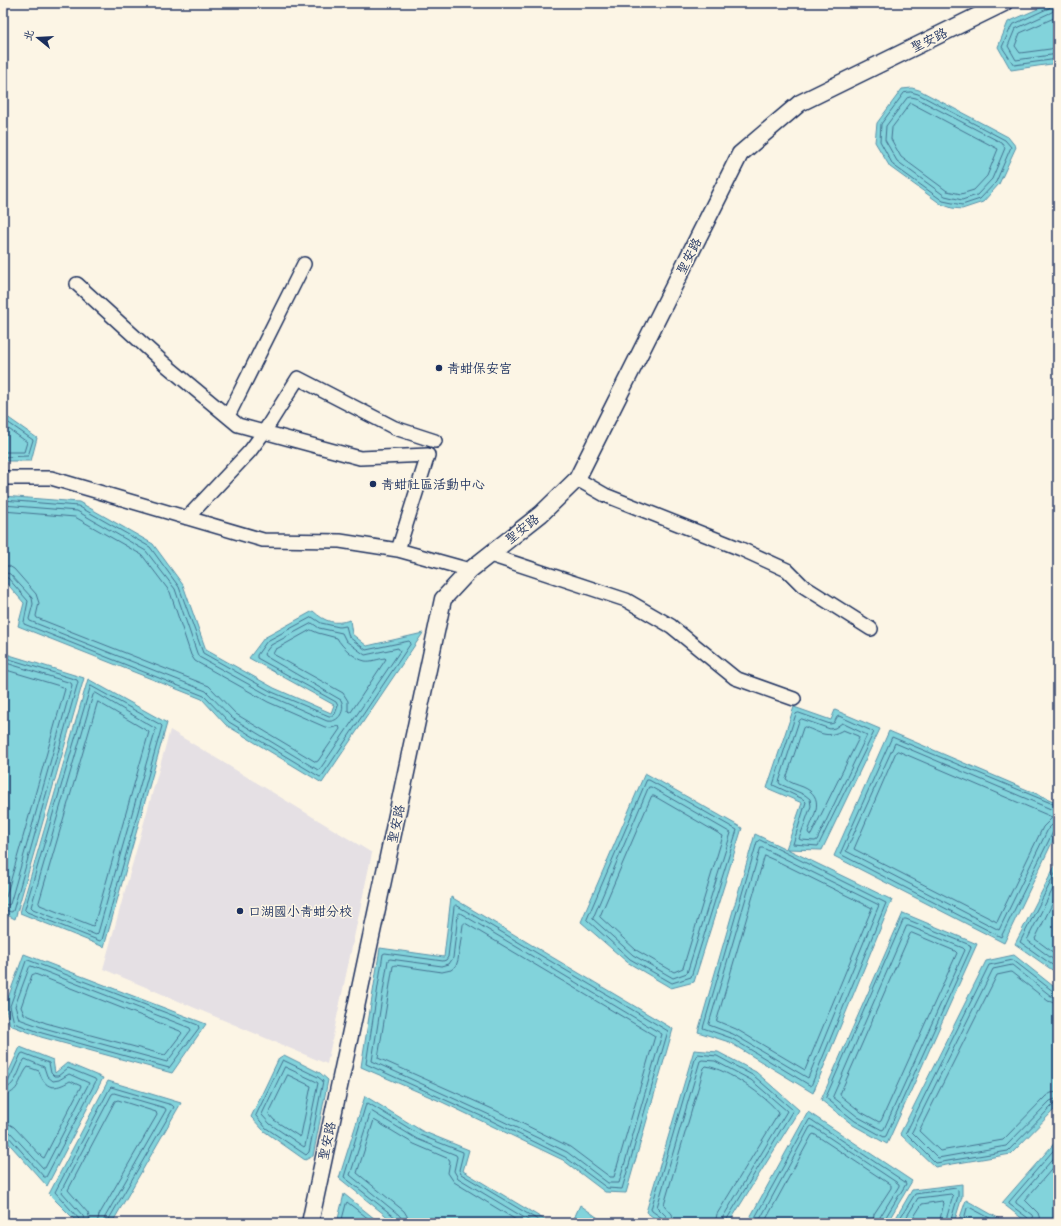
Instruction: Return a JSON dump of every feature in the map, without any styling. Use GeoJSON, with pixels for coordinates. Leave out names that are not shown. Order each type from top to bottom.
{"type":"FeatureCollection","features":[{"type":"Feature","properties":{"kind":"street","name":"聖安路"},"geometry":{"type":"LineString","coordinates":[[310,1223],[443,599],[470,570],[541,514],[577,479],[740,154],[800,103],[1004,3]]}},
{"type":"Feature","properties":{"kind":"street"},"geometry":{"type":"LineString","coordinates":[[228,416],[304,264]]}},
{"type":"Feature","properties":{"kind":"street"},"geometry":{"type":"LineString","coordinates":[[77,284],[166,365],[238,424],[360,458],[428,455],[398,550]]}},
{"type":"Feature","properties":{"kind":"street"},"geometry":{"type":"LineString","coordinates":[[187,518],[250,451],[264,432],[298,378],[395,428],[435,441]]}},
{"type":"Feature","properties":{"kind":"street"},"geometry":{"type":"LineString","coordinates":[[3,478],[51,478],[263,540],[340,541],[398,550],[470,570]]}},
{"type":"Feature","properties":{"kind":"street"},"geometry":{"type":"LineString","coordinates":[[577,479],[605,495],[741,549],[787,570],[803,586],[871,630]]}},
{"type":"Feature","properties":{"kind":"street"},"geometry":{"type":"LineString","coordinates":[[490,555],[626,600],[672,626],[735,678],[794,699]]}},
{"type":"Feature","properties":{"kind":"shaded area","name":"口湖國小青蚶分校"},"geometry":{"type":"Polygon","coordinates":[[[170,730],[372,853],[327,1064],[103,969],[170,730]]]}},
{"type":"Feature","properties":{"kind":"water"},"geometry":{"type":"Polygon","coordinates":[[[1049,4],[1058,5],[1058,63],[1011,70],[998,47],[1008,22],[1049,4]]]}},
{"type":"Feature","properties":{"kind":"water"},"geometry":{"type":"Polygon","coordinates":[[[912,88],[919,90],[1008,137],[1016,147],[999,184],[983,202],[962,209],[952,208],[941,204],[890,167],[875,142],[877,123],[902,89],[912,88]]]}},
{"type":"Feature","properties":{"kind":"water"},"geometry":{"type":"Polygon","coordinates":[[[3,414],[37,438],[31,461],[3,461],[3,414]]]}},
{"type":"Feature","properties":{"kind":"water"},"geometry":{"type":"Polygon","coordinates":[[[3,496],[79,502],[153,544],[183,585],[206,650],[274,688],[331,713],[334,705],[249,658],[264,638],[313,611],[330,622],[345,622],[350,620],[352,634],[367,646],[423,633],[322,783],[226,725],[202,699],[18,626],[24,603],[3,579],[3,496]]]}},
{"type":"Feature","properties":{"kind":"water"},"geometry":{"type":"Polygon","coordinates":[[[3,653],[84,678],[15,919],[3,913],[3,653]]]}},
{"type":"Feature","properties":{"kind":"water"},"geometry":{"type":"Polygon","coordinates":[[[88,679],[167,723],[104,947],[20,913],[88,679]]]}},
{"type":"Feature","properties":{"kind":"water"},"geometry":{"type":"Polygon","coordinates":[[[794,707],[831,720],[835,710],[880,729],[822,850],[787,849],[892,900],[813,1093],[729,1042],[698,1032],[755,834],[786,849],[802,803],[767,788],[794,707]]]}},
{"type":"Feature","properties":{"kind":"water"},"geometry":{"type":"Polygon","coordinates":[[[889,731],[1058,803],[1058,830],[1004,943],[834,856],[889,731]]]}},
{"type":"Feature","properties":{"kind":"water"},"geometry":{"type":"Polygon","coordinates":[[[645,773],[742,828],[694,982],[671,988],[627,962],[581,922],[645,773]]]}},
{"type":"Feature","properties":{"kind":"water"},"geometry":{"type":"Polygon","coordinates":[[[1058,860],[1058,974],[1015,944],[1058,860]]]}},
{"type":"Feature","properties":{"kind":"water"},"geometry":{"type":"Polygon","coordinates":[[[451,897],[673,1029],[626,1193],[605,1192],[563,1160],[442,1102],[361,1067],[380,948],[444,957],[451,897]]]}},
{"type":"Feature","properties":{"kind":"water"},"geometry":{"type":"Polygon","coordinates":[[[903,913],[977,944],[887,1144],[853,1125],[821,1100],[903,913]]]}},
{"type":"Feature","properties":{"kind":"water"},"geometry":{"type":"Polygon","coordinates":[[[24,954],[206,1024],[172,1073],[41,1037],[10,1025],[5,1006],[24,954]]]}},
{"type":"Feature","properties":{"kind":"water"},"geometry":{"type":"Polygon","coordinates":[[[1014,955],[1058,990],[1058,1106],[1011,1154],[935,1167],[900,1134],[986,961],[1014,955]]]}},
{"type":"Feature","properties":{"kind":"water"},"geometry":{"type":"Polygon","coordinates":[[[20,1047],[53,1060],[55,1073],[67,1063],[103,1078],[47,1186],[3,1137],[3,1084],[20,1047]]]}},
{"type":"Feature","properties":{"kind":"water"},"geometry":{"type":"Polygon","coordinates":[[[694,1050],[718,1052],[756,1072],[799,1110],[729,1223],[661,1223],[646,1212],[694,1050]]]}},
{"type":"Feature","properties":{"kind":"water"},"geometry":{"type":"Polygon","coordinates":[[[284,1055],[320,1073],[328,1080],[313,1156],[305,1160],[264,1131],[251,1117],[279,1058],[284,1055]]]}},
{"type":"Feature","properties":{"kind":"water"},"geometry":{"type":"Polygon","coordinates":[[[108,1081],[181,1103],[112,1223],[78,1223],[49,1194],[108,1081]]]}},
{"type":"Feature","properties":{"kind":"water"},"geometry":{"type":"Polygon","coordinates":[[[365,1096],[422,1131],[469,1150],[463,1171],[550,1223],[395,1223],[339,1178],[365,1096]]]}},
{"type":"Feature","properties":{"kind":"water"},"geometry":{"type":"Polygon","coordinates":[[[808,1112],[912,1181],[887,1223],[747,1223],[808,1112]]]}},
{"type":"Feature","properties":{"kind":"water"},"geometry":{"type":"Polygon","coordinates":[[[1058,1139],[1058,1223],[1028,1223],[1002,1203],[1058,1139]]]}},
{"type":"Feature","properties":{"kind":"water"},"geometry":{"type":"Polygon","coordinates":[[[962,1184],[962,1197],[954,1223],[893,1223],[912,1190],[962,1184]]]}},
{"type":"Feature","properties":{"kind":"water"},"geometry":{"type":"Polygon","coordinates":[[[344,1194],[380,1223],[337,1223],[344,1194]]]}},
{"type":"Feature","properties":{"kind":"water"},"geometry":{"type":"Polygon","coordinates":[[[966,1200],[1007,1223],[958,1223],[966,1200]]]}},
{"type":"Feature","properties":{"kind":"water"},"geometry":{"type":"Polygon","coordinates":[[[580,1205],[605,1223],[572,1223],[580,1205]]]}},
{"type":"Feature","properties":{"kind":"place","name":"青蚶保安宮"},"geometry":{"type":"Point","coordinates":[439,368]}},
{"type":"Feature","properties":{"kind":"place","name":"青蚶社區活動中心"},"geometry":{"type":"Point","coordinates":[373,484]}},
{"type":"Feature","properties":{"kind":"place","name":"口湖國小青蚶分校"},"geometry":{"type":"Point","coordinates":[240,911]}}]}
